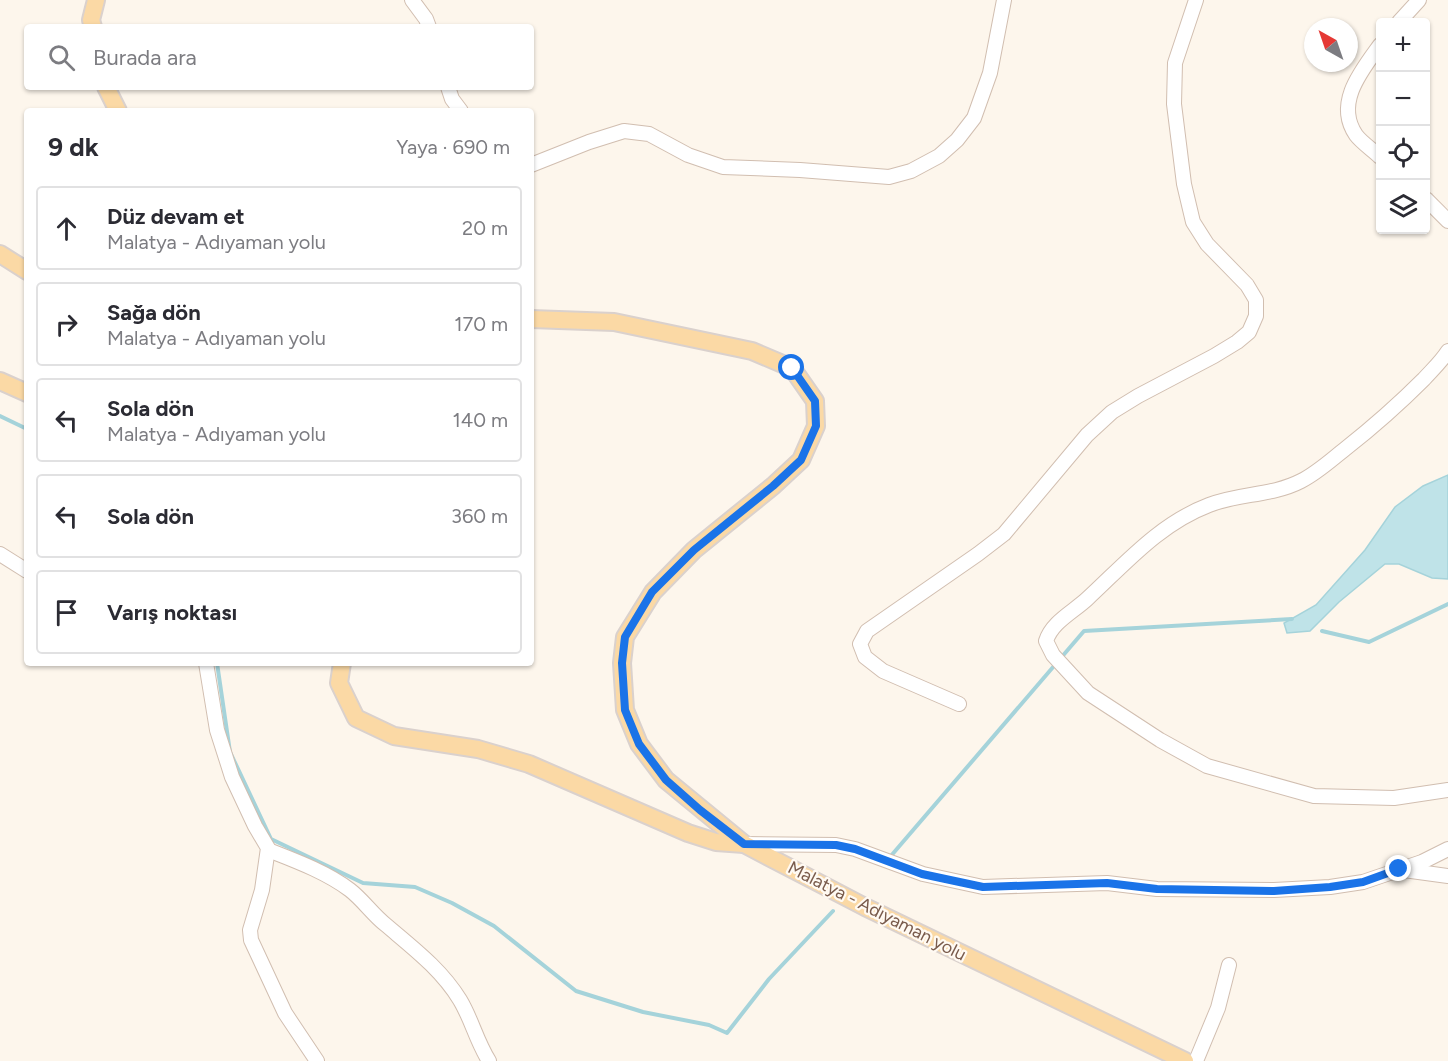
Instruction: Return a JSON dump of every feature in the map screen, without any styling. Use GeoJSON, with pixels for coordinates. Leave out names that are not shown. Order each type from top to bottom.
{"type":"FeatureCollection","features":[{"type":"Feature","properties":{"kind":"main road"},"geometry":{"type":"LineString","coordinates":[[92,24],[96,0]]}},
{"type":"Feature","properties":{"kind":"main road"},"geometry":{"type":"LineString","coordinates":[[108,90],[116,108]]}},
{"type":"Feature","properties":{"kind":"main road"},"geometry":{"type":"LineString","coordinates":[[0,254],[24,269]]}},
{"type":"Feature","properties":{"kind":"main road","name":"Malatya - Adıyaman yolu"},"geometry":{"type":"LineString","coordinates":[[534,319],[614,322],[752,351],[792,368],[815,401],[816,426],[801,460],[773,486],[694,550],[652,592],[625,637],[622,663],[625,710],[639,744],[666,780],[744,844],[865,907],[1185,1061]]}},
{"type":"Feature","properties":{"kind":"main road"},"geometry":{"type":"LineString","coordinates":[[0,381],[24,392]]}},
{"type":"Feature","properties":{"kind":"main road"},"geometry":{"type":"LineString","coordinates":[[342,666],[339,683],[356,718],[394,736],[478,749],[530,764],[688,833],[716,842],[744,844]]}},
{"type":"Feature","properties":{"kind":"street"},"geometry":{"type":"LineString","coordinates":[[412,0],[428,24]]}},
{"type":"Feature","properties":{"kind":"street"},"geometry":{"type":"LineString","coordinates":[[534,164],[624,131],[649,134],[688,155],[723,167],[889,177],[911,171],[939,156],[957,140],[974,118],[990,73],[1004,0]]}},
{"type":"Feature","properties":{"kind":"street"},"geometry":{"type":"LineString","coordinates":[[959,704],[883,671],[865,657],[860,644],[867,631],[1004,534],[1087,435],[1112,412],[1237,342],[1249,332],[1256,316],[1256,300],[1247,285],[1207,244],[1193,222],[1184,184],[1174,104],[1175,63],[1196,0]]}},
{"type":"Feature","properties":{"kind":"street"},"geometry":{"type":"LineString","coordinates":[[1403,18],[1419,0]]}},
{"type":"Feature","properties":{"kind":"street"},"geometry":{"type":"LineString","coordinates":[[1376,51],[1354,81],[1349,100],[1349,122],[1357,136],[1376,153]]}},
{"type":"Feature","properties":{"kind":"street"},"geometry":{"type":"LineString","coordinates":[[449,90],[459,108]]}},
{"type":"Feature","properties":{"kind":"street"},"geometry":{"type":"LineString","coordinates":[[1430,204],[1448,221]]}},
{"type":"Feature","properties":{"kind":"street"},"geometry":{"type":"LineString","coordinates":[[1448,351],[1401,402],[1322,468],[1302,481],[1276,491],[1231,497],[1207,505],[1171,524],[1050,632],[1046,641],[1053,655],[1088,693],[1160,740],[1208,766],[1314,796],[1394,798],[1448,790]]}},
{"type":"Feature","properties":{"kind":"street"},"geometry":{"type":"LineString","coordinates":[[0,554],[24,569]]}},
{"type":"Feature","properties":{"kind":"street"},"geometry":{"type":"LineString","coordinates":[[206,666],[217,730],[232,777],[268,850],[262,890],[250,930],[251,940],[285,1012],[317,1061]]}},
{"type":"Feature","properties":{"kind":"street"},"geometry":{"type":"LineString","coordinates":[[744,844],[836,845],[855,849],[922,874],[983,887],[1107,883],[1157,889],[1274,891],[1363,882],[1422,862],[1448,849]]}},
{"type":"Feature","properties":{"kind":"street"},"geometry":{"type":"LineString","coordinates":[[268,850],[333,879],[352,891],[384,924],[421,952],[459,999],[469,1016],[478,1044],[489,1061]]}},
{"type":"Feature","properties":{"kind":"street"},"geometry":{"type":"LineString","coordinates":[[1399,869],[1448,876]]}},
{"type":"Feature","properties":{"kind":"street"},"geometry":{"type":"LineString","coordinates":[[1196,1061],[1218,1008],[1229,965]]}},
{"type":"Feature","properties":{"kind":"water"},"geometry":{"type":"Polygon","coordinates":[[[1448,475],[1448,579],[1432,578],[1399,564],[1385,564],[1339,602],[1310,631],[1287,633],[1284,623],[1316,605],[1365,550],[1395,507],[1423,486],[1448,475]]]}},
{"type":"Feature","properties":{"kind":"waterway"},"geometry":{"type":"LineString","coordinates":[[0,416],[24,428]]}},
{"type":"Feature","properties":{"kind":"waterway"},"geometry":{"type":"LineString","coordinates":[[1322,631],[1369,642],[1448,604]]}},
{"type":"Feature","properties":{"kind":"waterway"},"geometry":{"type":"LineString","coordinates":[[890,857],[1084,631],[1292,619]]}},
{"type":"Feature","properties":{"kind":"waterway"},"geometry":{"type":"LineString","coordinates":[[217,666],[230,752],[271,839],[363,883],[415,887],[452,903],[494,926],[576,991],[643,1012],[709,1025],[727,1033],[769,979],[833,911]]}},
{"type":"Feature","properties":{"kind":"route"},"geometry":{"type":"LineString","coordinates":[[792,368],[815,401],[816,426],[801,460],[773,486],[694,550],[652,592],[625,637],[622,663],[625,710],[639,744],[666,780],[700,810],[744,844],[836,845],[855,849],[922,874],[983,887],[1107,883],[1157,889],[1274,891],[1363,882],[1399,869]]}}]}
